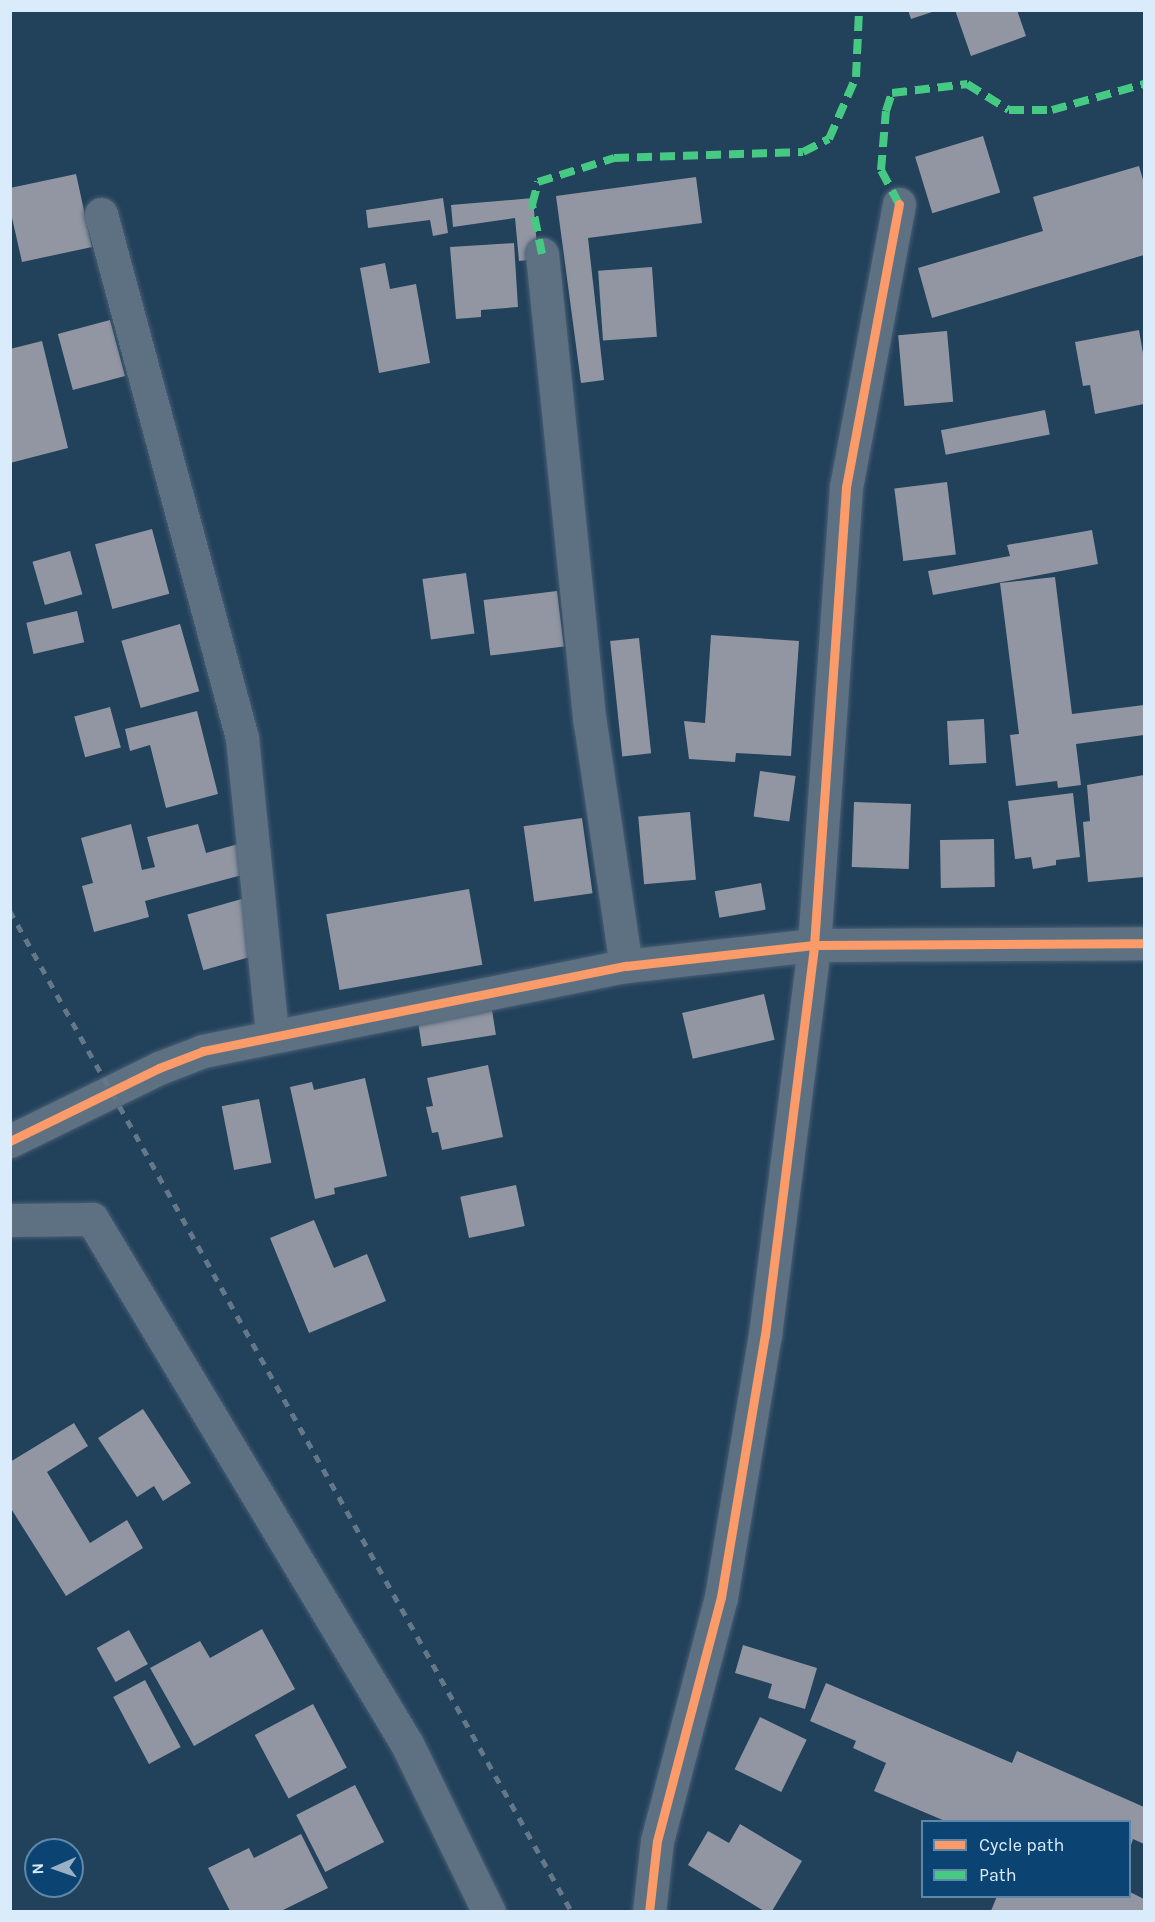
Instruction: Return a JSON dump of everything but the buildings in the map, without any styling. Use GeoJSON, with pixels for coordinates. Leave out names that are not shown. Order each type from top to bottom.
{"type":"FeatureCollection","features":[{"type":"Feature","properties":{"kind":"street"},"geometry":{"type":"LineString","coordinates":[[649,1911],[657,1841],[721,1597],[765,1335],[814,945],[846,487],[899,204]]}},
{"type":"Feature","properties":{"kind":"street"},"geometry":{"type":"LineString","coordinates":[[101,214],[242,738],[272,1035]]}},
{"type":"Feature","properties":{"kind":"street"},"geometry":{"type":"LineString","coordinates":[[542,254],[590,723],[626,966]]}},
{"type":"Feature","properties":{"kind":"street"},"geometry":{"type":"LineString","coordinates":[[10,1142],[159,1068],[204,1051],[272,1035],[626,966],[814,945],[1144,943]]}},
{"type":"Feature","properties":{"kind":"street"},"geometry":{"type":"LineString","coordinates":[[10,1220],[92,1219],[407,1744],[489,1911]]}},
{"type":"Feature","properties":{"kind":"railway"},"geometry":{"type":"LineString","coordinates":[[10,911],[572,1912]]}},
{"type":"Feature","properties":{"kind":"marked path"},"geometry":{"type":"LineString","coordinates":[[542,254],[532,205],[538,182],[614,158],[803,152],[829,139],[856,77],[859,10]]}},
{"type":"Feature","properties":{"kind":"marked path"},"geometry":{"type":"LineString","coordinates":[[899,204],[881,170],[886,111],[892,93],[967,84],[1009,110],[1052,110],[1144,84]]}},
{"type":"Feature","properties":{"kind":"cycle path"},"geometry":{"type":"LineString","coordinates":[[649,1912],[657,1841],[721,1597],[765,1335],[814,945],[846,487],[899,204]]}},
{"type":"Feature","properties":{"kind":"cycle path"},"geometry":{"type":"LineString","coordinates":[[10,1141],[159,1068],[203,1051],[626,966],[814,945],[1144,943]]}}]}
